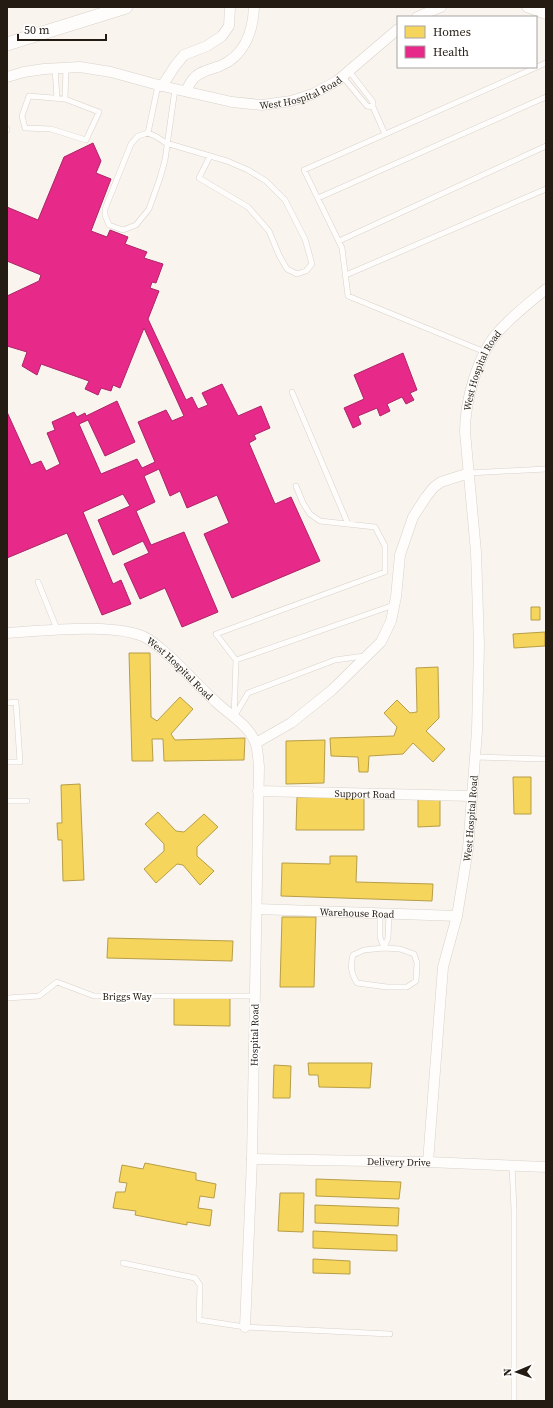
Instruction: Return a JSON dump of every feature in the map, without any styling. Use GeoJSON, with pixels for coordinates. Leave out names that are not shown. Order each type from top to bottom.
{"type":"FeatureCollection","features":[{"type":"Feature","properties":{"kind":"street"},"geometry":{"type":"LineString","coordinates":[[7,44],[126,7]]}},
{"type":"Feature","properties":{"kind":"street"},"geometry":{"type":"LineString","coordinates":[[160,86],[184,55],[207,46],[222,36],[229,26],[230,7]]}},
{"type":"Feature","properties":{"kind":"street"},"geometry":{"type":"LineString","coordinates":[[181,90],[200,73],[223,65],[232,59],[243,48],[254,20],[254,7]]}},
{"type":"Feature","properties":{"kind":"street"},"geometry":{"type":"LineString","coordinates":[[419,16],[441,7]]}},
{"type":"Feature","properties":{"kind":"street"},"geometry":{"type":"LineString","coordinates":[[527,7],[546,14]]}},
{"type":"Feature","properties":{"kind":"street","name":"West Hospital Road"},"geometry":{"type":"LineString","coordinates":[[7,77],[24,72],[55,68],[80,67],[111,72],[160,86],[232,102],[262,105],[291,101],[313,94],[346,74],[397,30]]}},
{"type":"Feature","properties":{"kind":"street","name":"West Hospital Road"},"geometry":{"type":"LineString","coordinates":[[428,1162],[443,967],[457,916],[468,849],[475,757],[480,645],[476,552],[465,418],[470,394],[478,369],[497,333],[517,312],[546,289]]}},
{"type":"Feature","properties":{"kind":"street"},"geometry":{"type":"LineString","coordinates":[[256,743],[291,723],[332,690],[380,642],[391,621],[400,555],[413,517],[426,496],[434,487],[442,482],[469,473]]}},
{"type":"Feature","properties":{"kind":"street","name":"West Hospital Road"},"geometry":{"type":"LineString","coordinates":[[7,633],[58,630],[116,630],[128,632],[148,639],[170,657],[215,702],[248,731],[256,743]]}},
{"type":"Feature","properties":{"kind":"street","name":"Hospital Road"},"geometry":{"type":"LineString","coordinates":[[245,1327],[252,1159],[257,910],[259,766],[256,743]]}},
{"type":"Feature","properties":{"kind":"street","name":"Support Road"},"geometry":{"type":"LineString","coordinates":[[258,791],[472,796]]}},
{"type":"Feature","properties":{"kind":"street","name":"Warehouse Road"},"geometry":{"type":"LineString","coordinates":[[257,910],[457,916]]}},
{"type":"Feature","properties":{"kind":"street","name":"Delivery Drive"},"geometry":{"type":"LineString","coordinates":[[252,1159],[428,1162],[546,1167]]}},
{"type":"Feature","properties":{"kind":"lane"},"geometry":{"type":"LineString","coordinates":[[55,68],[57,98]]}},
{"type":"Feature","properties":{"kind":"lane"},"geometry":{"type":"LineString","coordinates":[[65,99],[66,68]]}},
{"type":"Feature","properties":{"kind":"lane"},"geometry":{"type":"LineString","coordinates":[[486,352],[348,296],[342,248],[304,170],[535,68]]}},
{"type":"Feature","properties":{"kind":"lane"},"geometry":{"type":"LineString","coordinates":[[346,74],[368,106],[373,107]]}},
{"type":"Feature","properties":{"kind":"lane"},"geometry":{"type":"LineString","coordinates":[[346,74],[373,102],[373,107],[385,134]]}},
{"type":"Feature","properties":{"kind":"lane"},"geometry":{"type":"LineString","coordinates":[[148,133],[160,86]]}},
{"type":"Feature","properties":{"kind":"lane"},"geometry":{"type":"LineString","coordinates":[[181,90],[166,143],[165,160],[148,209],[136,225],[129,228],[123,230],[109,225],[105,215],[105,209],[131,144],[138,136],[148,133],[166,143],[227,161],[248,170],[266,182],[285,200],[305,239],[312,264],[306,271],[297,274],[287,269],[278,255],[270,231],[248,207],[199,178],[210,156]]}},
{"type":"Feature","properties":{"kind":"lane"},"geometry":{"type":"LineString","coordinates":[[29,96],[57,98],[65,99],[99,112],[86,140],[51,129],[24,128],[22,116],[29,96]]}},
{"type":"Feature","properties":{"kind":"lane"},"geometry":{"type":"LineString","coordinates":[[318,198],[546,97]]}},
{"type":"Feature","properties":{"kind":"lane"},"geometry":{"type":"LineString","coordinates":[[338,241],[546,146]]}},
{"type":"Feature","properties":{"kind":"lane"},"geometry":{"type":"LineString","coordinates":[[346,275],[546,189]]}},
{"type":"Feature","properties":{"kind":"lane"},"geometry":{"type":"LineString","coordinates":[[292,392],[348,524]]}},
{"type":"Feature","properties":{"kind":"lane"},"geometry":{"type":"LineString","coordinates":[[469,473],[546,469]]}},
{"type":"Feature","properties":{"kind":"lane"},"geometry":{"type":"LineString","coordinates":[[234,718],[236,660],[216,634],[385,572],[385,546],[374,527],[320,521],[310,514],[303,503],[296,486]]}},
{"type":"Feature","properties":{"kind":"lane"},"geometry":{"type":"LineString","coordinates":[[38,582],[58,630]]}},
{"type":"Feature","properties":{"kind":"lane"},"geometry":{"type":"LineString","coordinates":[[236,660],[394,605]]}},
{"type":"Feature","properties":{"kind":"lane"},"geometry":{"type":"LineString","coordinates":[[234,718],[248,693],[335,660],[366,656]]}},
{"type":"Feature","properties":{"kind":"lane"},"geometry":{"type":"LineString","coordinates":[[7,703],[16,702],[20,762],[7,762]]}},
{"type":"Feature","properties":{"kind":"lane"},"geometry":{"type":"LineString","coordinates":[[475,757],[546,759]]}},
{"type":"Feature","properties":{"kind":"lane"},"geometry":{"type":"LineString","coordinates":[[7,801],[26,801]]}},
{"type":"Feature","properties":{"kind":"lane"},"geometry":{"type":"LineString","coordinates":[[384,913],[388,938],[384,948]]}},
{"type":"Feature","properties":{"kind":"lane"},"geometry":{"type":"LineString","coordinates":[[384,913],[380,937],[384,948]]}},
{"type":"Feature","properties":{"kind":"lane"},"geometry":{"type":"LineString","coordinates":[[384,948],[400,949],[414,954],[417,963],[416,980],[407,987],[387,987],[357,983],[351,973],[353,955],[364,950],[384,948]]}},
{"type":"Feature","properties":{"kind":"lane","name":"Briggs Way"},"geometry":{"type":"LineString","coordinates":[[7,998],[39,996],[58,982],[94,996],[255,996]]}},
{"type":"Feature","properties":{"kind":"lane"},"geometry":{"type":"LineString","coordinates":[[512,1165],[514,1210],[514,1401]]}},
{"type":"Feature","properties":{"kind":"lane"},"geometry":{"type":"LineString","coordinates":[[124,1263],[195,1278],[200,1285],[199,1320],[245,1327],[390,1334]]}},
{"type":"Feature","properties":{"kind":"building: Homes"},"geometry":{"type":"Polygon","coordinates":[[[531,607],[540,607],[540,620],[531,620],[531,607]]]}},
{"type":"Feature","properties":{"kind":"building: Homes"},"geometry":{"type":"Polygon","coordinates":[[[545,632],[545,646],[514,648],[513,634],[545,632]]]}},
{"type":"Feature","properties":{"kind":"building: Homes"},"geometry":{"type":"Polygon","coordinates":[[[129,653],[150,653],[151,717],[157,721],[180,697],[193,709],[171,734],[175,740],[245,738],[244,760],[164,761],[163,739],[152,739],[153,761],[132,761],[129,653]]]}},
{"type":"Feature","properties":{"kind":"building: Homes"},"geometry":{"type":"Polygon","coordinates":[[[438,667],[439,718],[426,731],[445,749],[433,762],[413,743],[403,754],[369,756],[368,772],[359,772],[358,757],[331,756],[330,738],[394,736],[397,727],[384,713],[397,700],[410,713],[417,712],[416,668],[438,667]]]}},
{"type":"Feature","properties":{"kind":"building: Homes"},"geometry":{"type":"Polygon","coordinates":[[[325,740],[324,783],[286,784],[286,741],[325,740]]]}},
{"type":"Feature","properties":{"kind":"building: Homes"},"geometry":{"type":"Polygon","coordinates":[[[513,777],[531,777],[531,814],[514,814],[513,777]]]}},
{"type":"Feature","properties":{"kind":"building: Homes"},"geometry":{"type":"Polygon","coordinates":[[[80,784],[84,880],[63,881],[62,840],[58,840],[57,823],[62,823],[61,785],[80,784]]]}},
{"type":"Feature","properties":{"kind":"building: Homes"},"geometry":{"type":"Polygon","coordinates":[[[297,797],[364,797],[364,830],[296,830],[297,797]]]}},
{"type":"Feature","properties":{"kind":"building: Homes"},"geometry":{"type":"Polygon","coordinates":[[[440,798],[440,826],[418,827],[418,799],[440,798]]]}},
{"type":"Feature","properties":{"kind":"building: Homes"},"geometry":{"type":"Polygon","coordinates":[[[158,812],[176,831],[184,832],[204,814],[218,827],[197,847],[197,856],[214,871],[200,885],[183,865],[177,864],[156,883],[144,869],[164,851],[164,844],[145,824],[158,812]]]}},
{"type":"Feature","properties":{"kind":"building: Homes"},"geometry":{"type":"Polygon","coordinates":[[[330,856],[357,856],[356,882],[433,884],[432,901],[281,896],[282,863],[330,864],[330,856]]]}},
{"type":"Feature","properties":{"kind":"building: Homes"},"geometry":{"type":"Polygon","coordinates":[[[282,917],[316,917],[314,987],[280,987],[282,917]]]}},
{"type":"Feature","properties":{"kind":"building: Homes"},"geometry":{"type":"Polygon","coordinates":[[[108,938],[233,941],[232,961],[107,958],[108,938]]]}},
{"type":"Feature","properties":{"kind":"building: Homes"},"geometry":{"type":"Polygon","coordinates":[[[174,998],[230,998],[230,1026],[174,1025],[174,998]]]}},
{"type":"Feature","properties":{"kind":"building: Homes"},"geometry":{"type":"Polygon","coordinates":[[[308,1063],[372,1063],[370,1088],[319,1087],[318,1075],[309,1075],[308,1063]]]}},
{"type":"Feature","properties":{"kind":"building: Homes"},"geometry":{"type":"Polygon","coordinates":[[[274,1065],[291,1066],[290,1098],[273,1098],[274,1065]]]}},
{"type":"Feature","properties":{"kind":"building: Homes"},"geometry":{"type":"Polygon","coordinates":[[[145,1163],[196,1173],[196,1180],[216,1184],[214,1198],[200,1196],[198,1208],[212,1210],[210,1226],[187,1222],[187,1225],[135,1215],[136,1211],[113,1208],[116,1192],[125,1192],[127,1183],[119,1182],[122,1165],[143,1169],[145,1163]]]}},
{"type":"Feature","properties":{"kind":"building: Homes"},"geometry":{"type":"Polygon","coordinates":[[[316,1179],[401,1182],[399,1199],[316,1196],[316,1179]]]}},
{"type":"Feature","properties":{"kind":"building: Homes"},"geometry":{"type":"Polygon","coordinates":[[[280,1193],[304,1193],[303,1232],[278,1231],[280,1193]]]}},
{"type":"Feature","properties":{"kind":"building: Homes"},"geometry":{"type":"Polygon","coordinates":[[[315,1205],[399,1208],[398,1226],[315,1223],[315,1205]]]}},
{"type":"Feature","properties":{"kind":"building: Homes"},"geometry":{"type":"Polygon","coordinates":[[[313,1231],[397,1235],[397,1251],[313,1248],[313,1231]]]}},
{"type":"Feature","properties":{"kind":"building: Homes"},"geometry":{"type":"Polygon","coordinates":[[[313,1259],[350,1261],[350,1274],[313,1273],[313,1259]]]}},
{"type":"Feature","properties":{"kind":"building: Health"},"geometry":{"type":"Polygon","coordinates":[[[93,143],[101,161],[96,173],[111,179],[91,231],[107,237],[110,230],[128,237],[125,244],[147,252],[144,258],[163,264],[156,283],[152,282],[150,288],[159,291],[148,319],[186,400],[192,397],[198,409],[208,405],[202,393],[222,384],[238,416],[261,406],[270,428],[254,435],[256,439],[249,443],[275,504],[291,497],[320,561],[232,598],[204,534],[229,523],[217,495],[187,508],[180,491],[170,496],[159,469],[144,476],[155,502],[136,511],[151,545],[184,532],[218,612],[182,627],[165,588],[140,599],[124,564],[149,553],[143,541],[113,555],[98,520],[130,506],[123,494],[83,512],[113,584],[121,580],[131,604],[102,615],[67,533],[7,558],[7,412],[31,465],[41,461],[46,471],[60,464],[47,433],[55,430],[52,422],[74,412],[77,417],[85,413],[86,416],[117,401],[135,442],[105,456],[88,420],[79,424],[101,474],[137,459],[142,468],[155,462],[138,422],[166,410],[172,421],[184,416],[144,328],[120,388],[113,385],[111,391],[101,388],[98,395],[85,389],[89,381],[41,364],[37,375],[22,366],[27,352],[7,346],[7,296],[39,281],[41,275],[7,261],[7,207],[38,220],[64,157],[93,143]]]}},
{"type":"Feature","properties":{"kind":"building: Health"},"geometry":{"type":"Polygon","coordinates":[[[403,353],[417,390],[410,393],[414,400],[406,404],[402,397],[387,404],[390,411],[380,416],[377,408],[358,416],[361,424],[353,428],[344,408],[364,399],[354,375],[403,353]]]}}]}
